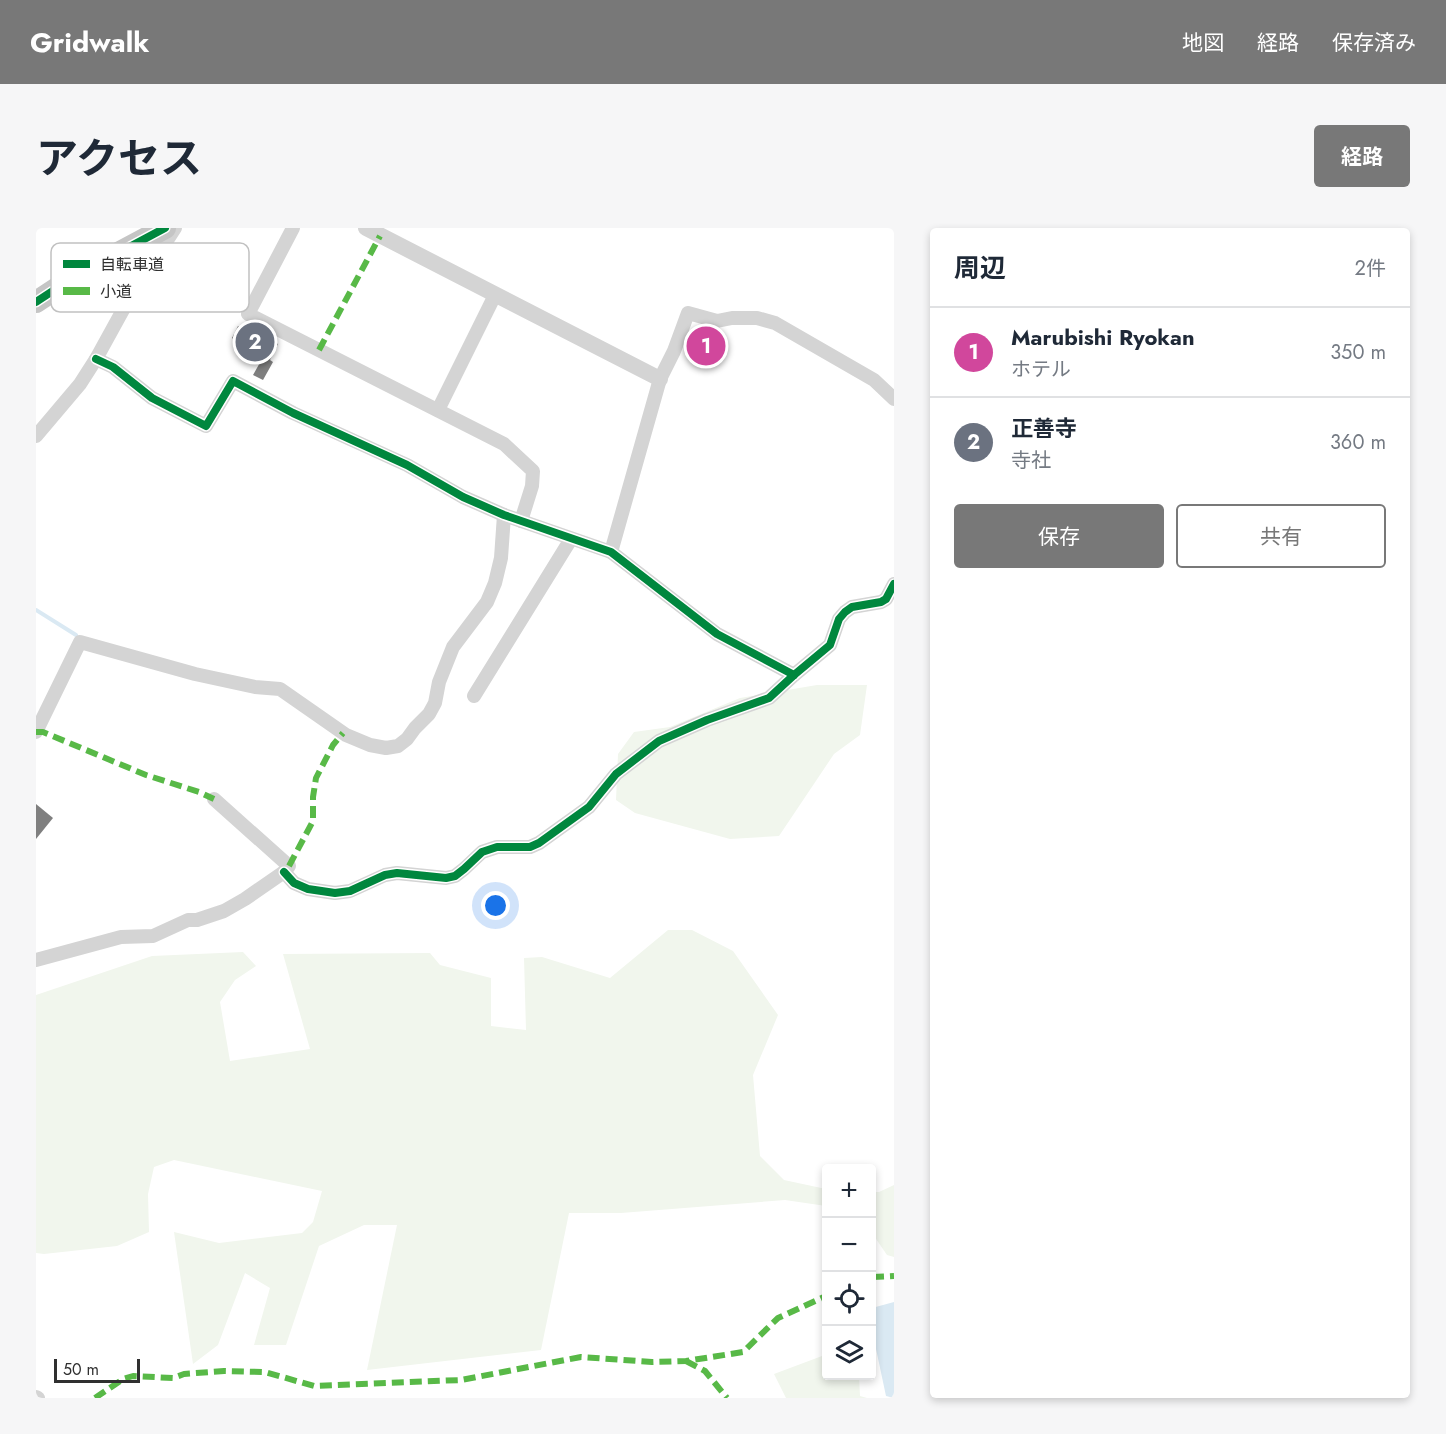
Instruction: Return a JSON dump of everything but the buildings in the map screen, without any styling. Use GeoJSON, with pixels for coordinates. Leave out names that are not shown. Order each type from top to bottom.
{"type":"FeatureCollection","features":[{"type":"Feature","properties":{"kind":"highway"},"geometry":{"type":"LineString","coordinates":[[137,243],[165,228]]}},
{"type":"Feature","properties":{"kind":"highway"},"geometry":{"type":"LineString","coordinates":[[36,302],[51,292]]}},
{"type":"Feature","properties":{"kind":"street"},"geometry":{"type":"LineString","coordinates":[[165,243],[175,228]]}},
{"type":"Feature","properties":{"kind":"street"},"geometry":{"type":"LineString","coordinates":[[294,228],[248,314],[504,444],[533,471],[532,486],[521,521]]}},
{"type":"Feature","properties":{"kind":"street"},"geometry":{"type":"LineString","coordinates":[[366,228],[660,379]]}},
{"type":"Feature","properties":{"kind":"street"},"geometry":{"type":"LineString","coordinates":[[438,410],[495,295]]}},
{"type":"Feature","properties":{"kind":"street"},"geometry":{"type":"LineString","coordinates":[[36,436],[80,384],[122,312]]}},
{"type":"Feature","properties":{"kind":"street"},"geometry":{"type":"LineString","coordinates":[[611,552],[660,379],[674,351],[688,313],[717,321],[732,318],[758,318],[775,323],[874,380],[894,399]]}},
{"type":"Feature","properties":{"kind":"street"},"geometry":{"type":"LineString","coordinates":[[96,359],[113,367],[152,398],[206,426],[233,381],[293,413],[398,460],[463,497],[504,515],[611,552],[717,634],[794,675]]}},
{"type":"Feature","properties":{"kind":"street"},"geometry":{"type":"LineString","coordinates":[[36,732],[80,642],[195,674],[280,690],[346,735],[370,745],[386,748],[398,746],[408,740],[415,728],[429,714],[435,703],[439,682],[453,647],[487,602],[495,583],[501,558],[504,515]]}},
{"type":"Feature","properties":{"kind":"street"},"geometry":{"type":"LineString","coordinates":[[474,696],[571,539]]}},
{"type":"Feature","properties":{"kind":"street"},"geometry":{"type":"LineString","coordinates":[[284,872],[294,883],[308,889],[335,893],[350,891],[385,875],[397,873],[438,878],[455,876],[482,852],[497,847],[530,847],[539,843],[589,807],[616,774],[659,741],[707,720],[769,698],[830,645],[839,619],[845,612],[852,607],[882,602],[894,584]]}},
{"type":"Feature","properties":{"kind":"street"},"geometry":{"type":"LineString","coordinates":[[36,960],[121,937],[158,935],[188,920],[197,920],[224,911],[284,872],[289,866],[214,800]]}},
{"type":"Feature","properties":{"kind":"shaded area"},"geometry":{"type":"Polygon","coordinates":[[[817,685],[867,685],[860,735],[834,754],[779,836],[730,839],[635,813],[616,800],[618,754],[634,732],[670,727],[740,698],[817,685]]]}},
{"type":"Feature","properties":{"kind":"shaded area"},"geometry":{"type":"Polygon","coordinates":[[[668,930],[692,930],[733,951],[778,1015],[753,1075],[760,1156],[784,1180],[822,1188],[822,1205],[785,1200],[621,1213],[569,1213],[541,1350],[367,1370],[397,1225],[364,1225],[319,1246],[286,1345],[254,1345],[270,1288],[245,1273],[218,1345],[193,1364],[174,1232],[219,1243],[302,1233],[313,1222],[322,1191],[174,1160],[154,1167],[148,1194],[149,1232],[117,1246],[36,1253],[36,995],[152,956],[243,952],[256,966],[235,980],[220,1002],[230,1061],[310,1049],[283,954],[430,953],[440,965],[491,978],[491,1026],[526,1030],[524,958],[542,957],[610,978],[668,930]]]}},
{"type":"Feature","properties":{"kind":"shaded area"},"geometry":{"type":"Polygon","coordinates":[[[894,1185],[894,1257],[887,1255],[876,1239],[876,1192],[894,1185]]]}},
{"type":"Feature","properties":{"kind":"shaded area"},"geometry":{"type":"Polygon","coordinates":[[[894,1302],[894,1398],[886,1396],[876,1349],[876,1307],[894,1302]]]}},
{"type":"Feature","properties":{"kind":"shaded area"},"geometry":{"type":"Polygon","coordinates":[[[822,1356],[822,1380],[859,1380],[860,1396],[867,1398],[786,1398],[774,1374],[822,1356]]]}},
{"type":"Feature","properties":{"kind":"waterway"},"geometry":{"type":"LineString","coordinates":[[36,610],[76,635]]}},
{"type":"Feature","properties":{"kind":"marked path"},"geometry":{"type":"LineString","coordinates":[[319,350],[380,236]]}},
{"type":"Feature","properties":{"kind":"marked path"},"geometry":{"type":"LineString","coordinates":[[36,732],[43,732],[146,775],[214,799]]}},
{"type":"Feature","properties":{"kind":"marked path"},"geometry":{"type":"LineString","coordinates":[[289,866],[313,821],[316,778],[333,745],[343,733]]}},
{"type":"Feature","properties":{"kind":"marked path"},"geometry":{"type":"LineString","coordinates":[[876,1277],[894,1276]]}},
{"type":"Feature","properties":{"kind":"marked path"},"geometry":{"type":"LineString","coordinates":[[95,1398],[123,1379],[133,1376],[173,1378],[184,1374],[224,1371],[265,1372],[314,1386],[461,1380],[581,1357],[652,1362],[686,1361],[743,1352],[778,1318],[822,1298]]}},
{"type":"Feature","properties":{"kind":"marked path"},"geometry":{"type":"LineString","coordinates":[[686,1361],[705,1371],[727,1398]]}},
{"type":"Feature","properties":{"kind":"cycle path"},"geometry":{"type":"LineString","coordinates":[[137,243],[165,228]]}},
{"type":"Feature","properties":{"kind":"cycle path"},"geometry":{"type":"LineString","coordinates":[[36,302],[51,292]]}},
{"type":"Feature","properties":{"kind":"cycle path"},"geometry":{"type":"LineString","coordinates":[[96,359],[113,367],[152,398],[206,426],[233,381],[293,413],[407,465],[463,497],[504,515],[611,552],[717,634],[794,675]]}},
{"type":"Feature","properties":{"kind":"cycle path"},"geometry":{"type":"LineString","coordinates":[[284,872],[294,883],[308,889],[335,893],[350,891],[385,875],[397,873],[446,878],[455,876],[482,852],[497,847],[530,847],[539,843],[589,807],[616,774],[659,741],[707,720],[769,698],[830,645],[839,619],[845,612],[852,607],[881,602],[886,599],[894,584]]}},
{"type":"Feature","properties":{"kind":"place","name":"正善寺"},"geometry":{"type":"Point","coordinates":[255,342]}},
{"type":"Feature","properties":{"kind":"place","name":"Marubishi Ryokan"},"geometry":{"type":"Point","coordinates":[706,346]}}]}
